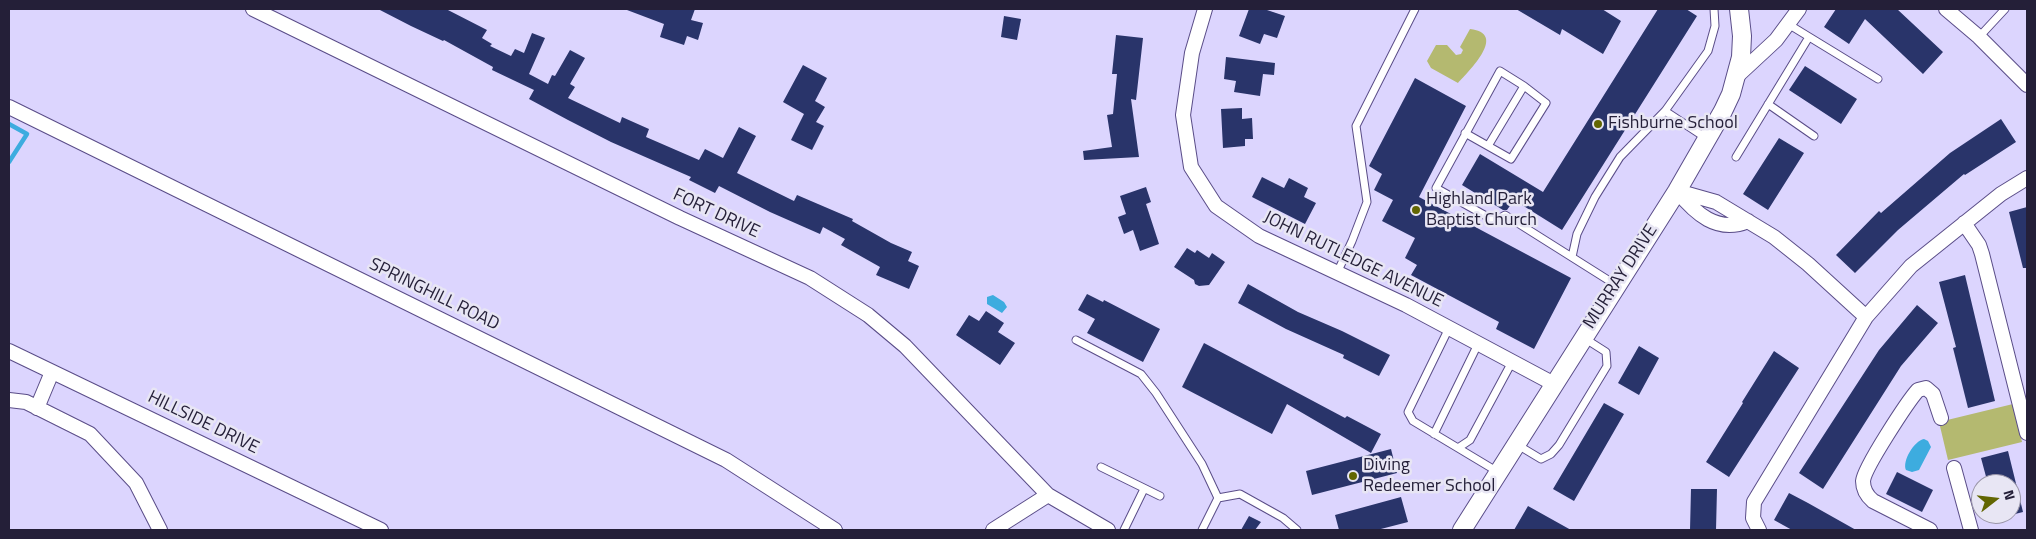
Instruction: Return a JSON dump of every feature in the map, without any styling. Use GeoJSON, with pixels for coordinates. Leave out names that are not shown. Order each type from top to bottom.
{"type":"FeatureCollection","features":[{"type":"Feature","properties":{"kind":"street","name":"FORT DRIVE"},"geometry":{"type":"LineString","coordinates":[[254,9],[680,218],[810,278],[868,315],[905,346],[1048,495],[1108,530]]}},
{"type":"Feature","properties":{"kind":"street","name":"JOHN RUTLEDGE AVENUE"},"geometry":{"type":"LineString","coordinates":[[1205,9],[1192,53],[1183,115],[1191,167],[1216,206],[1259,236],[1406,305],[1554,384]]}},
{"type":"Feature","properties":{"kind":"street","name":"MURRAY DRIVE"},"geometry":{"type":"LineString","coordinates":[[1462,530],[1677,191],[1723,110],[1735,78],[1742,49],[1740,9]]}},
{"type":"Feature","properties":{"kind":"street"},"geometry":{"type":"LineString","coordinates":[[1735,78],[1776,40],[1799,9]]}},
{"type":"Feature","properties":{"kind":"street"},"geometry":{"type":"LineString","coordinates":[[1946,9],[1980,38],[2027,85]]}},
{"type":"Feature","properties":{"kind":"street","name":"SPRINGHILL ROAD"},"geometry":{"type":"LineString","coordinates":[[9,107],[726,460],[835,530]]}},
{"type":"Feature","properties":{"kind":"street"},"geometry":{"type":"LineString","coordinates":[[1758,530],[1753,518],[1754,502],[1866,317],[1911,266],[2001,194],[2027,178]]}},
{"type":"Feature","properties":{"kind":"street"},"geometry":{"type":"LineString","coordinates":[[1677,191],[1716,202],[1748,221],[1791,251],[1866,317]]}},
{"type":"Feature","properties":{"kind":"street"},"geometry":{"type":"LineString","coordinates":[[1964,223],[1979,245],[1982,254],[2027,433]]}},
{"type":"Feature","properties":{"kind":"street","name":"HILLSIDE DRIVE"},"geometry":{"type":"LineString","coordinates":[[9,351],[381,530]]}},
{"type":"Feature","properties":{"kind":"street"},"geometry":{"type":"LineString","coordinates":[[37,408],[52,372]]}},
{"type":"Feature","properties":{"kind":"street"},"geometry":{"type":"LineString","coordinates":[[1930,530],[1873,501],[1866,494],[1863,481],[1869,467],[1918,390],[1926,388],[1933,394],[1941,418]]}},
{"type":"Feature","properties":{"kind":"street"},"geometry":{"type":"LineString","coordinates":[[9,400],[26,402],[90,434],[136,483],[160,530]]}},
{"type":"Feature","properties":{"kind":"street"},"geometry":{"type":"LineString","coordinates":[[1954,468],[1971,530]]}},
{"type":"Feature","properties":{"kind":"street"},"geometry":{"type":"LineString","coordinates":[[994,530],[1048,495]]}},
{"type":"Feature","properties":{"kind":"lane"},"geometry":{"type":"LineString","coordinates":[[1336,273],[1352,241],[1367,202],[1356,126],[1415,9]]}},
{"type":"Feature","properties":{"kind":"lane"},"geometry":{"type":"LineString","coordinates":[[1572,257],[1577,234],[1595,197],[1620,157],[1665,110],[1708,52],[1715,26],[1714,9]]}},
{"type":"Feature","properties":{"kind":"lane"},"geometry":{"type":"LineString","coordinates":[[1980,38],[2005,9]]}},
{"type":"Feature","properties":{"kind":"lane"},"geometry":{"type":"LineString","coordinates":[[1788,24],[1878,79]]}},
{"type":"Feature","properties":{"kind":"lane"},"geometry":{"type":"LineString","coordinates":[[1736,157],[1809,37]]}},
{"type":"Feature","properties":{"kind":"lane"},"geometry":{"type":"LineString","coordinates":[[1465,133],[1511,159],[1546,102],[1500,71],[1465,133],[1436,188],[1494,221],[1505,215],[1616,285]]}},
{"type":"Feature","properties":{"kind":"lane"},"geometry":{"type":"LineString","coordinates":[[1488,146],[1524,86]]}},
{"type":"Feature","properties":{"kind":"lane"},"geometry":{"type":"LineString","coordinates":[[1768,104],[1814,136]]}},
{"type":"Feature","properties":{"kind":"lane"},"geometry":{"type":"LineString","coordinates":[[1665,110],[1707,139]]}},
{"type":"Feature","properties":{"kind":"lane"},"geometry":{"type":"LineString","coordinates":[[1449,328],[1408,412],[1413,421],[1498,472]]}},
{"type":"Feature","properties":{"kind":"lane"},"geometry":{"type":"LineString","coordinates":[[1515,444],[1541,459],[1551,454],[1560,445],[1607,366],[1606,352],[1583,337]]}},
{"type":"Feature","properties":{"kind":"lane"},"geometry":{"type":"LineString","coordinates":[[1076,340],[1141,374],[1156,392],[1202,464],[1218,498]]}},
{"type":"Feature","properties":{"kind":"lane"},"geometry":{"type":"LineString","coordinates":[[1434,434],[1478,344]]}},
{"type":"Feature","properties":{"kind":"lane"},"geometry":{"type":"LineString","coordinates":[[1458,448],[1470,440],[1512,362]]}},
{"type":"Feature","properties":{"kind":"lane"},"geometry":{"type":"LineString","coordinates":[[1101,467],[1160,496]]}},
{"type":"Feature","properties":{"kind":"lane"},"geometry":{"type":"LineString","coordinates":[[1124,530],[1144,488]]}},
{"type":"Feature","properties":{"kind":"lane"},"geometry":{"type":"LineString","coordinates":[[1218,498],[1240,494],[1282,518],[1297,530]]}},
{"type":"Feature","properties":{"kind":"lane"},"geometry":{"type":"LineString","coordinates":[[1202,530],[1218,498]]}},
{"type":"Feature","properties":{"kind":"green space"},"geometry":{"type":"Polygon","coordinates":[[[1470,29],[1481,32],[1486,37],[1486,45],[1477,62],[1458,83],[1431,68],[1427,61],[1436,45],[1447,45],[1456,55],[1461,54],[1463,50],[1460,47],[1470,29]]]}},
{"type":"Feature","properties":{"kind":"green space"},"geometry":{"type":"Polygon","coordinates":[[[2013,404],[2022,442],[1948,460],[1939,422],[2013,404]]]}},
{"type":"Feature","properties":{"kind":"water"},"geometry":{"type":"Polygon","coordinates":[[[993,295],[1004,302],[1007,307],[1002,313],[987,304],[987,297],[993,295]]]}},
{"type":"Feature","properties":{"kind":"water"},"geometry":{"type":"Polygon","coordinates":[[[1924,439],[1928,441],[1931,447],[1919,470],[1912,472],[1906,470],[1907,457],[1916,443],[1924,439]]]}},
{"type":"Feature","properties":{"kind":"building"},"geometry":{"type":"Polygon","coordinates":[[[378,9],[446,9],[487,30],[482,38],[492,44],[490,46],[511,56],[515,49],[524,53],[532,33],[545,38],[529,74],[548,84],[552,75],[555,76],[570,50],[585,58],[570,84],[575,87],[568,98],[620,123],[622,117],[649,129],[646,137],[699,160],[705,149],[723,158],[739,127],[756,136],[737,173],[794,201],[797,195],[853,219],[852,221],[891,243],[912,252],[908,261],[919,266],[909,289],[876,275],[880,267],[841,245],[845,239],[823,227],[820,234],[770,212],[719,186],[715,193],[689,180],[691,177],[611,142],[529,99],[534,90],[492,70],[493,67],[444,40],[378,9]]]}},
{"type":"Feature","properties":{"kind":"building"},"geometry":{"type":"Polygon","coordinates":[[[627,9],[695,9],[691,20],[703,23],[698,40],[687,36],[684,45],[660,37],[664,24],[627,9]]]}},
{"type":"Feature","properties":{"kind":"building"},"geometry":{"type":"Polygon","coordinates":[[[1249,9],[1264,9],[1285,16],[1277,38],[1264,34],[1260,44],[1239,36],[1249,9]]]}},
{"type":"Feature","properties":{"kind":"building"},"geometry":{"type":"Polygon","coordinates":[[[1516,9],[1602,9],[1621,21],[1603,54],[1562,29],[1560,35],[1516,9]]]}},
{"type":"Feature","properties":{"kind":"building"},"geometry":{"type":"Polygon","coordinates":[[[1658,9],[1686,9],[1697,16],[1562,230],[1514,200],[1507,210],[1503,210],[1462,185],[1480,154],[1543,192],[1658,9]]]}},
{"type":"Feature","properties":{"kind":"building"},"geometry":{"type":"Polygon","coordinates":[[[1836,9],[1897,9],[1943,52],[1923,74],[1865,19],[1849,44],[1824,27],[1836,9]]]}},
{"type":"Feature","properties":{"kind":"building"},"geometry":{"type":"Polygon","coordinates":[[[1004,16],[1021,19],[1017,40],[1001,37],[1004,16]]]}},
{"type":"Feature","properties":{"kind":"building"},"geometry":{"type":"Polygon","coordinates":[[[1116,35],[1143,38],[1136,100],[1131,99],[1139,157],[1084,160],[1083,151],[1112,147],[1107,115],[1113,114],[1117,74],[1112,74],[1116,35]]]}},
{"type":"Feature","properties":{"kind":"building"},"geometry":{"type":"Polygon","coordinates":[[[1226,57],[1275,63],[1274,75],[1263,74],[1260,96],[1234,92],[1236,81],[1224,79],[1226,57]]]}},
{"type":"Feature","properties":{"kind":"building"},"geometry":{"type":"Polygon","coordinates":[[[803,65],[827,78],[815,101],[825,107],[816,122],[824,126],[812,150],[791,140],[804,114],[783,102],[803,65]]]}},
{"type":"Feature","properties":{"kind":"building"},"geometry":{"type":"Polygon","coordinates":[[[1805,66],[1857,99],[1841,124],[1789,90],[1805,66]]]}},
{"type":"Feature","properties":{"kind":"building","name":"Highland Park Baptist Church"},"geometry":{"type":"Polygon","coordinates":[[[1415,78],[1466,106],[1419,197],[1571,278],[1534,349],[1496,329],[1499,322],[1411,275],[1417,265],[1405,258],[1415,238],[1382,221],[1393,200],[1374,190],[1382,174],[1369,166],[1415,78]]]}},
{"type":"Feature","properties":{"kind":"building"},"geometry":{"type":"Polygon","coordinates":[[[1242,108],[1242,119],[1252,118],[1253,139],[1245,139],[1245,146],[1223,148],[1221,109],[1242,108]]]}},
{"type":"Feature","properties":{"kind":"building"},"geometry":{"type":"Polygon","coordinates":[[[2001,119],[2016,142],[1964,174],[1898,230],[1855,273],[1836,255],[1879,211],[1881,213],[1950,153],[2001,119]]]}},
{"type":"Feature","properties":{"kind":"building"},"geometry":{"type":"Polygon","coordinates":[[[1779,138],[1804,153],[1768,210],[1743,194],[1779,138]]]}},
{"type":"Feature","properties":{"kind":"building"},"geometry":{"type":"Polygon","coordinates":[[[1262,177],[1284,188],[1289,178],[1308,188],[1304,197],[1316,203],[1305,224],[1252,197],[1262,177]]]}},
{"type":"Feature","properties":{"kind":"building"},"geometry":{"type":"Polygon","coordinates":[[[1146,187],[1151,202],[1146,204],[1159,244],[1140,251],[1133,230],[1124,234],[1118,217],[1126,214],[1120,196],[1146,187]]]}},
{"type":"Feature","properties":{"kind":"building"},"geometry":{"type":"Polygon","coordinates":[[[2027,207],[2027,268],[2023,268],[2009,212],[2027,207]]]}},
{"type":"Feature","properties":{"kind":"building"},"geometry":{"type":"Polygon","coordinates":[[[1187,248],[1195,253],[1197,250],[1209,258],[1212,253],[1225,262],[1209,285],[1199,286],[1195,284],[1194,280],[1174,267],[1187,248]]]}},
{"type":"Feature","properties":{"kind":"building"},"geometry":{"type":"Polygon","coordinates":[[[1965,275],[1995,401],[1968,408],[1953,348],[1956,347],[1939,282],[1965,275]]]}},
{"type":"Feature","properties":{"kind":"building"},"geometry":{"type":"Polygon","coordinates":[[[1248,284],[1298,312],[1390,355],[1379,376],[1343,358],[1344,355],[1286,329],[1238,303],[1248,284]]]}},
{"type":"Feature","properties":{"kind":"building"},"geometry":{"type":"Polygon","coordinates":[[[1087,294],[1103,302],[1104,300],[1160,329],[1143,362],[1087,333],[1095,319],[1078,310],[1087,294]]]}},
{"type":"Feature","properties":{"kind":"building"},"geometry":{"type":"Polygon","coordinates":[[[1917,305],[1938,323],[1901,366],[1823,489],[1799,473],[1879,350],[1917,305]]]}},
{"type":"Feature","properties":{"kind":"building"},"geometry":{"type":"Polygon","coordinates":[[[986,311],[1004,323],[998,332],[1015,343],[1000,365],[956,335],[969,315],[979,321],[986,311]]]}},
{"type":"Feature","properties":{"kind":"building"},"geometry":{"type":"Polygon","coordinates":[[[1204,343],[1345,418],[1347,416],[1381,434],[1371,453],[1287,404],[1272,434],[1182,387],[1204,343]]]}},
{"type":"Feature","properties":{"kind":"building"},"geometry":{"type":"Polygon","coordinates":[[[1639,346],[1659,358],[1639,395],[1618,383],[1639,346]]]}},
{"type":"Feature","properties":{"kind":"building"},"geometry":{"type":"Polygon","coordinates":[[[1774,351],[1799,368],[1729,477],[1706,462],[1774,351]]]}},
{"type":"Feature","properties":{"kind":"building"},"geometry":{"type":"Polygon","coordinates":[[[1604,403],[1624,414],[1574,501],[1553,489],[1604,403]]]}},
{"type":"Feature","properties":{"kind":"building"},"geometry":{"type":"Polygon","coordinates":[[[1391,449],[1397,473],[1312,495],[1306,471],[1391,449]]]}},
{"type":"Feature","properties":{"kind":"building"},"geometry":{"type":"Polygon","coordinates":[[[2008,451],[2014,474],[1985,474],[1981,458],[2008,451]]]}},
{"type":"Feature","properties":{"kind":"building"},"geometry":{"type":"Polygon","coordinates":[[[1897,472],[1933,490],[1922,512],[1886,494],[1897,472]]]}},
{"type":"Feature","properties":{"kind":"building"},"geometry":{"type":"Polygon","coordinates":[[[1691,489],[1717,489],[1716,530],[1690,530],[1691,489]]]}},
{"type":"Feature","properties":{"kind":"building"},"geometry":{"type":"Polygon","coordinates":[[[1789,493],[1856,530],[1792,530],[1774,520],[1789,493]]]}},
{"type":"Feature","properties":{"kind":"building"},"geometry":{"type":"Polygon","coordinates":[[[1401,497],[1408,522],[1377,530],[1339,530],[1335,515],[1401,497]]]}},
{"type":"Feature","properties":{"kind":"building"},"geometry":{"type":"Polygon","coordinates":[[[1528,506],[1571,530],[1514,530],[1528,506]]]}},
{"type":"Feature","properties":{"kind":"building"},"geometry":{"type":"Polygon","coordinates":[[[1249,516],[1261,522],[1255,530],[1241,530],[1249,516]]]}},
{"type":"Feature","properties":{"kind":"waterway"},"geometry":{"type":"LineString","coordinates":[[9,124],[27,134],[9,162]]}},
{"type":"Feature","properties":{"kind":"place","name":"Fishburne School"},"geometry":{"type":"Point","coordinates":[1598,124]}},
{"type":"Feature","properties":{"kind":"place","name":"Highland Park Baptist Church"},"geometry":{"type":"Point","coordinates":[1416,210]}},
{"type":"Feature","properties":{"kind":"place","name":"Diving Redeemer School"},"geometry":{"type":"Point","coordinates":[1353,476]}}]}
